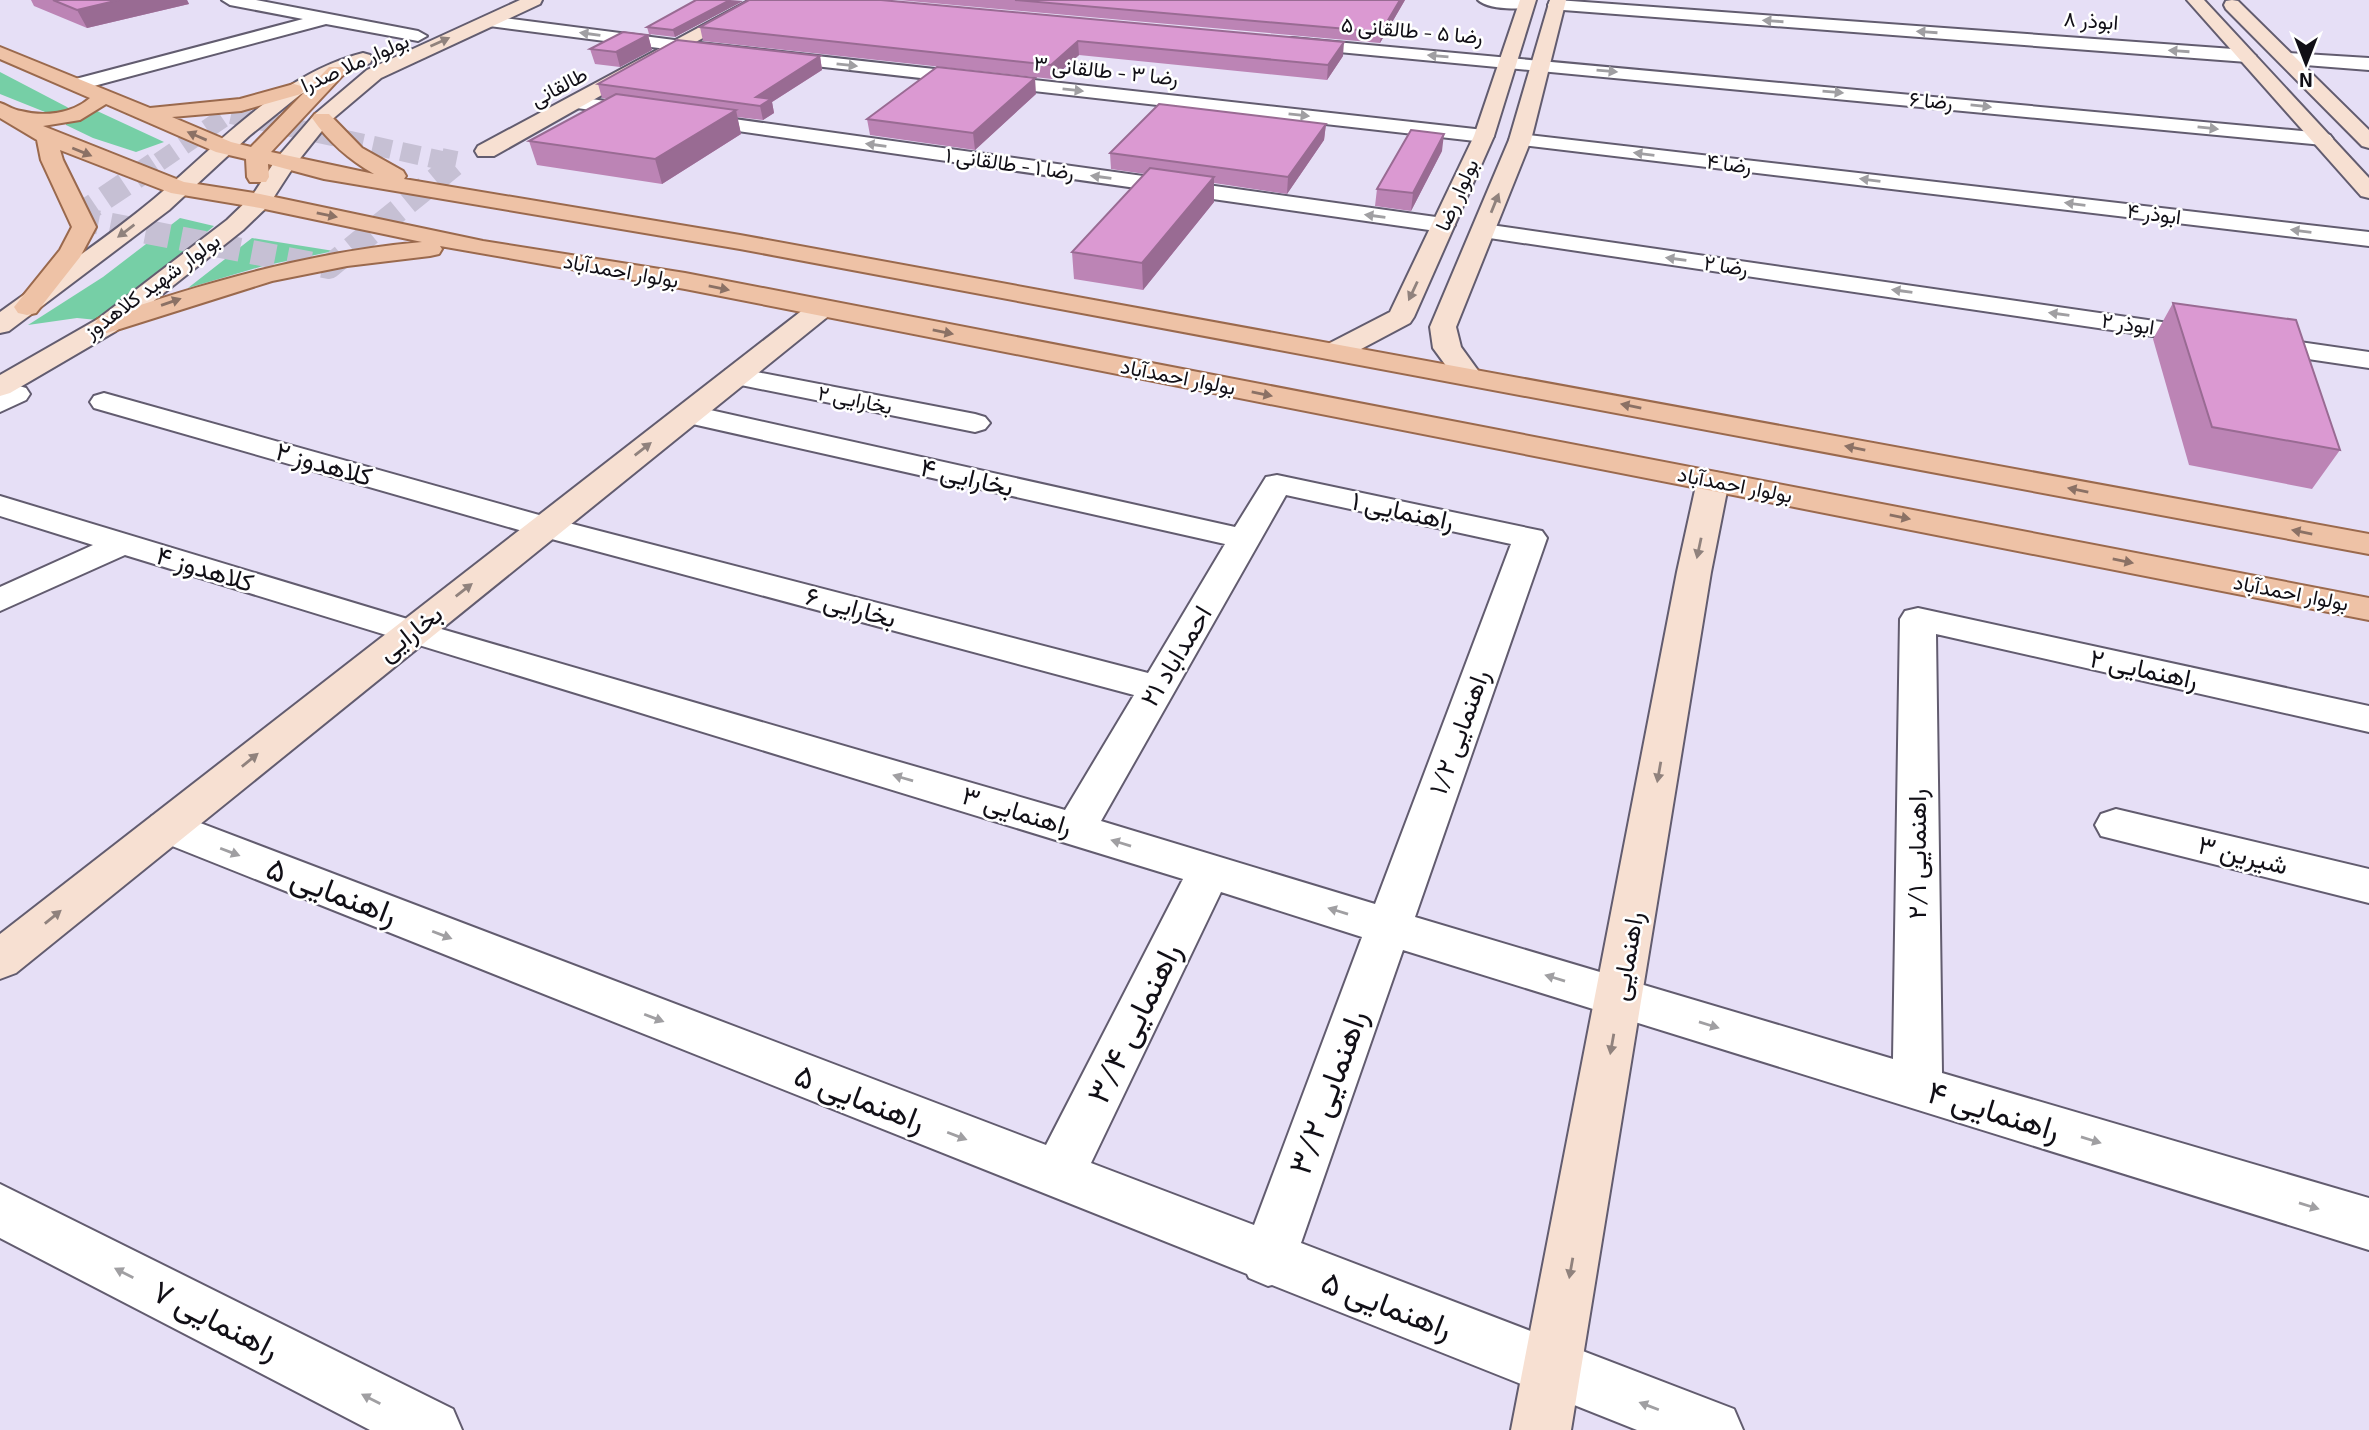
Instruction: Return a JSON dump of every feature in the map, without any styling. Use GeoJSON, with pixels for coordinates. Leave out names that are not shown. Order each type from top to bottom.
{"type":"FeatureCollection","features":[{"type":"Feature","properties":{"kind":"main road","name":"بولوار احمدآباد"},"geometry":{"type":"LineString","coordinates":[[0,52],[224,147],[285,163],[421,189],[740,242],[2369,544]]}},
{"type":"Feature","properties":{"kind":"main road"},"geometry":{"type":"LineString","coordinates":[[260,201],[256,155],[335,71]]}},
{"type":"Feature","properties":{"kind":"main road"},"geometry":{"type":"LineString","coordinates":[[144,114],[241,105],[294,90]]}},
{"type":"Feature","properties":{"kind":"main road"},"geometry":{"type":"LineString","coordinates":[[8,113],[48,120],[73,116],[90,108],[100,99],[99,96]]}},
{"type":"Feature","properties":{"kind":"main road","name":"بولوار احمدآباد"},"geometry":{"type":"LineString","coordinates":[[8,113],[47,137],[179,188],[260,201],[483,248],[685,281],[2369,608]]}},
{"type":"Feature","properties":{"kind":"main road"},"geometry":{"type":"LineString","coordinates":[[322,118],[358,158],[421,189]]}},
{"type":"Feature","properties":{"kind":"main road"},"geometry":{"type":"LineString","coordinates":[[27,307],[71,252],[84,227],[52,160],[47,137]]}},
{"type":"Feature","properties":{"kind":"main road"},"geometry":{"type":"LineString","coordinates":[[685,281],[677,276],[675,270],[677,263],[684,256],[709,246],[740,242]]}},
{"type":"Feature","properties":{"kind":"main road"},"geometry":{"type":"LineString","coordinates":[[107,325],[198,293],[345,257],[389,251],[483,248]]}},
{"type":"Feature","properties":{"kind":"street"},"geometry":{"type":"LineString","coordinates":[[230,0],[418,36]]}},
{"type":"Feature","properties":{"kind":"street","name":"بولوار ملا صدرا"},"geometry":{"type":"LineString","coordinates":[[224,147],[294,90],[499,0]]}},
{"type":"Feature","properties":{"kind":"street","name":"بولوار ملا صدرا"},"geometry":{"type":"LineString","coordinates":[[285,163],[322,118],[374,74],[534,0]]}},
{"type":"Feature","properties":{"kind":"street","name":"طالقانی"},"geometry":{"type":"LineString","coordinates":[[486,151],[762,0]]}},
{"type":"Feature","properties":{"kind":"street"},"geometry":{"type":"LineString","coordinates":[[1486,0],[1527,1]]}},
{"type":"Feature","properties":{"kind":"street"},"geometry":{"type":"LineString","coordinates":[[2195,0],[2369,191]]}},
{"type":"Feature","properties":{"kind":"street"},"geometry":{"type":"LineString","coordinates":[[2227,0],[2369,142]]}},
{"type":"Feature","properties":{"kind":"street","name":"بولوار رضا"},"geometry":{"type":"LineString","coordinates":[[1401,317],[1484,136],[1527,1]]}},
{"type":"Feature","properties":{"kind":"street","name":"بولوار رضا"},"geometry":{"type":"LineString","coordinates":[[1443,327],[1520,140],[1557,2]]}},
{"type":"Feature","properties":{"kind":"street","name":"ابوذر ۸"},"geometry":{"type":"LineString","coordinates":[[1557,2],[2247,56]]}},
{"type":"Feature","properties":{"kind":"street"},"geometry":{"type":"LineString","coordinates":[[75,85],[323,19]]}},
{"type":"Feature","properties":{"kind":"street","name":"رضا ۳ - طالقانی ۳"},"geometry":{"type":"LineString","coordinates":[[488,21],[682,46],[1484,136]]}},
{"type":"Feature","properties":{"kind":"street","name":"رضا ۵ - طالقانی ۵"},"geometry":{"type":"LineString","coordinates":[[1270,41],[1539,65]]}},
{"type":"Feature","properties":{"kind":"street"},"geometry":{"type":"LineString","coordinates":[[2247,56],[2369,64]]}},
{"type":"Feature","properties":{"kind":"street","name":"رضا ۶"},"geometry":{"type":"LineString","coordinates":[[1539,65],[2323,139]]}},
{"type":"Feature","properties":{"kind":"street"},"geometry":{"type":"LineString","coordinates":[[335,71],[337,74],[352,77],[374,74]]}},
{"type":"Feature","properties":{"kind":"street","name":"رضا ۱ - طالقانی ۱"},"geometry":{"type":"LineString","coordinates":[[577,103],[1443,225]]}},
{"type":"Feature","properties":{"kind":"street","name":"رضا ۴"},"geometry":{"type":"LineString","coordinates":[[1520,140],[1938,188]]}},
{"type":"Feature","properties":{"kind":"street"},"geometry":{"type":"LineString","coordinates":[[0,325],[27,307],[179,188],[224,147]]}},
{"type":"Feature","properties":{"kind":"street","name":"بولوار شهید کلاهدوز"},"geometry":{"type":"LineString","coordinates":[[0,387],[107,325],[235,225],[260,201],[285,163]]}},
{"type":"Feature","properties":{"kind":"street","name":"ابوذر ۴"},"geometry":{"type":"LineString","coordinates":[[1938,188],[2369,239]]}},
{"type":"Feature","properties":{"kind":"street","name":"رضا ۲"},"geometry":{"type":"LineString","coordinates":[[1484,231],[1969,300]]}},
{"type":"Feature","properties":{"kind":"street","name":"ابوذر ۲"},"geometry":{"type":"LineString","coordinates":[[1969,300],[2369,360]]}},
{"type":"Feature","properties":{"kind":"street","name":"بخارایی"},"geometry":{"type":"LineString","coordinates":[[0,960],[822,308]]}},
{"type":"Feature","properties":{"kind":"street"},"geometry":{"type":"LineString","coordinates":[[1336,351],[1401,317],[1403,323],[1411,328],[1423,330],[1443,327],[1447,348],[1468,376]]}},
{"type":"Feature","properties":{"kind":"street"},"geometry":{"type":"LineString","coordinates":[[0,336],[34,329],[54,330],[66,336],[67,347]]}},
{"type":"Feature","properties":{"kind":"street","name":"بخارایی ۲"},"geometry":{"type":"LineString","coordinates":[[736,376],[975,423]]}},
{"type":"Feature","properties":{"kind":"street"},"geometry":{"type":"LineString","coordinates":[[0,393],[16,394],[0,403]]}},
{"type":"Feature","properties":{"kind":"street","name":"کلاهدوز ۲"},"geometry":{"type":"LineString","coordinates":[[104,402],[545,527]]}},
{"type":"Feature","properties":{"kind":"street","name":"بخارایی ۴"},"geometry":{"type":"LineString","coordinates":[[688,414],[1245,539]]}},
{"type":"Feature","properties":{"kind":"street","name":"راهنمایی"},"geometry":{"type":"LineString","coordinates":[[1541,1430],[1620,999],[1694,572],[1713,481]]}},
{"type":"Feature","properties":{"kind":"street","name":"احمداباد ۲۱"},"geometry":{"type":"LineString","coordinates":[[1075,829],[1277,484]]}},
{"type":"Feature","properties":{"kind":"street","name":"راهنمایی ۱"},"geometry":{"type":"LineString","coordinates":[[1277,484],[1530,538]]}},
{"type":"Feature","properties":{"kind":"street","name":"کلاهدوز ۴"},"geometry":{"type":"LineString","coordinates":[[0,506],[411,632]]}},
{"type":"Feature","properties":{"kind":"street","name":"بخارایی ۶"},"geometry":{"type":"LineString","coordinates":[[545,527],[1157,688]]}},
{"type":"Feature","properties":{"kind":"street","name":"راهنمایی ۱/۲"},"geometry":{"type":"LineString","coordinates":[[1388,926],[1530,538]]}},
{"type":"Feature","properties":{"kind":"street"},"geometry":{"type":"LineString","coordinates":[[0,600],[123,544]]}},
{"type":"Feature","properties":{"kind":"street","name":"راهنمایی ۲"},"geometry":{"type":"LineString","coordinates":[[1918,620],[2369,719]]}},
{"type":"Feature","properties":{"kind":"street","name":"راهنمایی ۲/۱"},"geometry":{"type":"LineString","coordinates":[[1917,1088],[1918,620]]}},
{"type":"Feature","properties":{"kind":"street","name":"راهنمایی ۳"},"geometry":{"type":"LineString","coordinates":[[411,632],[1075,829],[1620,999]]}},
{"type":"Feature","properties":{"kind":"street","name":"شیرین ۳"},"geometry":{"type":"LineString","coordinates":[[2116,825],[2369,886]]}},
{"type":"Feature","properties":{"kind":"street","name":"راهنمایی ۵"},"geometry":{"type":"LineString","coordinates":[[167,827],[1552,1370],[1713,1430]]}},
{"type":"Feature","properties":{"kind":"street","name":"راهنمایی ۳/۴"},"geometry":{"type":"LineString","coordinates":[[1058,1176],[1209,871]]}},
{"type":"Feature","properties":{"kind":"street","name":"راهنمایی ۳/۲"},"geometry":{"type":"LineString","coordinates":[[1268,1258],[1388,926]]}},
{"type":"Feature","properties":{"kind":"street","name":"راهنمایی ۴"},"geometry":{"type":"LineString","coordinates":[[1620,999],[2369,1224]]}},
{"type":"Feature","properties":{"kind":"street","name":"راهنمایی ۷"},"geometry":{"type":"LineString","coordinates":[[0,1210],[432,1430]]}},
{"type":"Feature","properties":{"kind":"green space"},"geometry":{"type":"Polygon","coordinates":[[[0,72],[72,111],[50,114],[0,94],[0,72]]]}},
{"type":"Feature","properties":{"kind":"green space"},"geometry":{"type":"Polygon","coordinates":[[[95,110],[164,142],[136,152],[93,138],[66,125],[95,110]]]}},
{"type":"Feature","properties":{"kind":"green space"},"geometry":{"type":"Polygon","coordinates":[[[180,218],[214,226],[136,292],[97,320],[77,318],[28,325],[103,277],[180,218]]]}},
{"type":"Feature","properties":{"kind":"green space"},"geometry":{"type":"Polygon","coordinates":[[[252,238],[334,251],[263,266],[188,288],[252,238]]]}},
{"type":"Feature","properties":{"kind":"building"},"geometry":{"type":"Polygon","coordinates":[[[53,0],[119,0],[77,10],[53,0]]]}},
{"type":"Feature","properties":{"kind":"building"},"geometry":{"type":"Polygon","coordinates":[[[696,0],[730,0],[673,30],[647,27],[696,0]]]}},
{"type":"Feature","properties":{"kind":"building"},"geometry":{"type":"Polygon","coordinates":[[[749,0],[881,0],[1344,42],[1328,65],[1078,41],[1051,65],[700,27],[749,0]]]}},
{"type":"Feature","properties":{"kind":"building"},"geometry":{"type":"Polygon","coordinates":[[[1015,0],[1400,0],[1381,32],[1015,0]]]}},
{"type":"Feature","properties":{"kind":"building"},"geometry":{"type":"Polygon","coordinates":[[[623,32],[648,35],[616,52],[590,49],[623,32]]]}},
{"type":"Feature","properties":{"kind":"building"},"geometry":{"type":"Polygon","coordinates":[[[677,40],[820,56],[756,97],[771,99],[760,106],[598,84],[677,40]]]}},
{"type":"Feature","properties":{"kind":"building"},"geometry":{"type":"Polygon","coordinates":[[[937,67],[1035,78],[973,133],[867,119],[937,67]]]}},
{"type":"Feature","properties":{"kind":"building"},"geometry":{"type":"Polygon","coordinates":[[[616,94],[736,110],[655,159],[529,141],[616,94]]]}},
{"type":"Feature","properties":{"kind":"building"},"geometry":{"type":"Polygon","coordinates":[[[1159,104],[1326,124],[1288,177],[1110,153],[1159,104]]]}},
{"type":"Feature","properties":{"kind":"building"},"geometry":{"type":"Polygon","coordinates":[[[1411,130],[1444,134],[1413,193],[1377,189],[1411,130]]]}},
{"type":"Feature","properties":{"kind":"building"},"geometry":{"type":"Polygon","coordinates":[[[1150,168],[1214,177],[1142,263],[1072,252],[1150,168]]]}},
{"type":"Feature","properties":{"kind":"building"},"geometry":{"type":"Polygon","coordinates":[[[2173,303],[2296,320],[2340,450],[2212,427],[2173,303]]]}},
{"type":"Feature","properties":{"kind":"tunnel"},"geometry":{"type":"LineString","coordinates":[[159,162],[229,114],[449,162]]}},
{"type":"Feature","properties":{"kind":"tunnel"},"geometry":{"type":"LineString","coordinates":[[161,160],[75,218],[329,267],[456,163],[441,160]]}}]}
